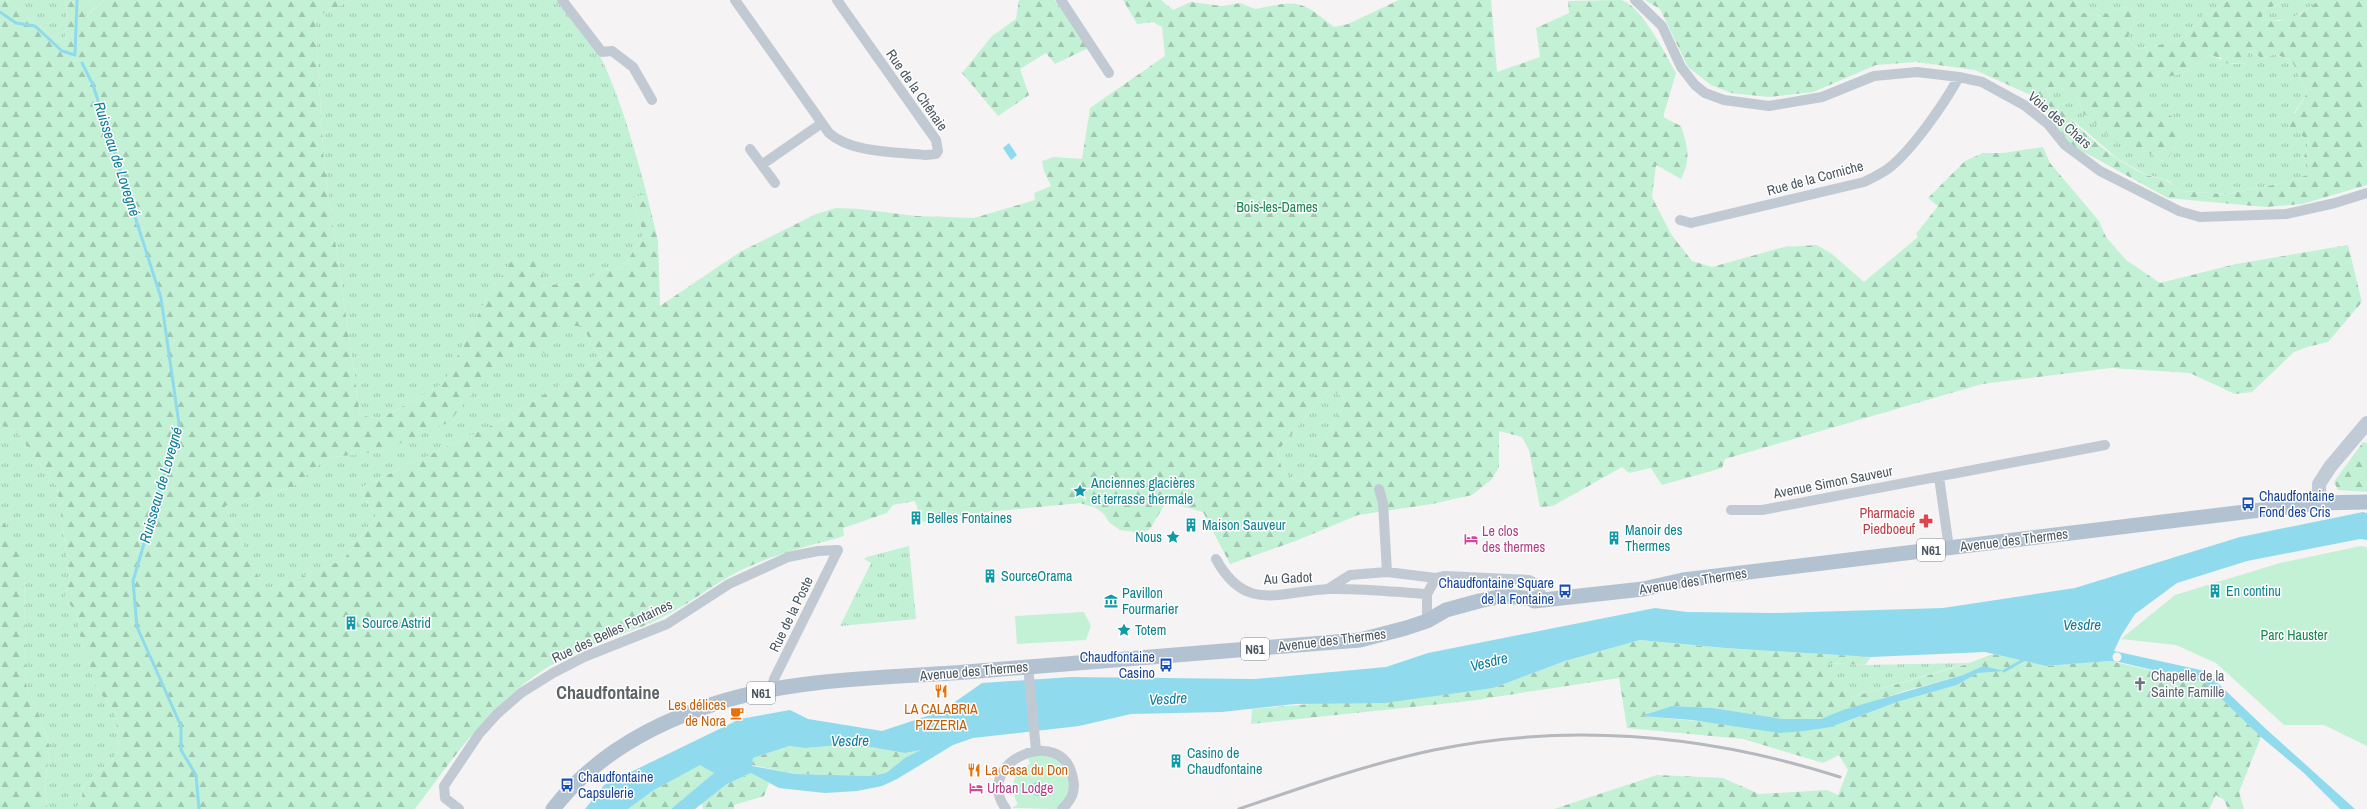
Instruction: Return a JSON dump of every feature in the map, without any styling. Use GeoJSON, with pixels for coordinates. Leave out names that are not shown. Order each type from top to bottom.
{"type":"FeatureCollection","features":[{"type":"Feature","properties":{"kind":"main road","name":"N61"},"geometry":{"type":"LineString","coordinates":[[2319,503],[2367,502]]}},
{"type":"Feature","properties":{"kind":"main road","name":"Avenue des Thermes"},"geometry":{"type":"LineString","coordinates":[[554,809],[573,785],[602,759],[642,734],[714,704],[742,696],[832,683],[1360,640],[1387,634],[1427,621],[1446,610],[1497,597],[1544,600],[1612,593],[1683,580],[2319,503]]}},
{"type":"Feature","properties":{"kind":"street"},"geometry":{"type":"LineString","coordinates":[[562,0],[602,52],[612,50],[633,67],[652,100]]}},
{"type":"Feature","properties":{"kind":"street","name":"Rue de la Chênaie"},"geometry":{"type":"LineString","coordinates":[[736,0],[822,123],[838,142],[851,146],[925,155],[936,154],[938,151],[936,140],[837,0]]}},
{"type":"Feature","properties":{"kind":"street"},"geometry":{"type":"LineString","coordinates":[[1061,0],[1109,73]]}},
{"type":"Feature","properties":{"kind":"street","name":"Voie des Chars"},"geometry":{"type":"LineString","coordinates":[[1635,0],[1662,26],[1681,67],[1695,85],[1705,93],[1724,100],[1769,106],[1822,97],[1874,76],[1917,72],[1959,77],[1982,82],[2024,105],[2048,124],[2065,145],[2100,170],[2179,211],[2200,217],[2286,214],[2335,203],[2367,193]]}},
{"type":"Feature","properties":{"kind":"street","name":"Rue de la Corniche"},"geometry":{"type":"LineString","coordinates":[[1680,220],[1691,223],[1864,182],[1888,168],[1909,149],[1959,77]]}},
{"type":"Feature","properties":{"kind":"street"},"geometry":{"type":"LineString","coordinates":[[763,164],[822,123]]}},
{"type":"Feature","properties":{"kind":"street"},"geometry":{"type":"LineString","coordinates":[[750,149],[763,164],[775,183]]}},
{"type":"Feature","properties":{"kind":"street"},"geometry":{"type":"LineString","coordinates":[[2319,503],[2319,484],[2330,467],[2367,423]]}},
{"type":"Feature","properties":{"kind":"street","name":"Avenue Simon Sauveur"},"geometry":{"type":"LineString","coordinates":[[1731,510],[1762,510],[2104,445]]}},
{"type":"Feature","properties":{"kind":"street"},"geometry":{"type":"LineString","coordinates":[[1939,477],[1950,548]]}},
{"type":"Feature","properties":{"kind":"street"},"geometry":{"type":"LineString","coordinates":[[1379,489],[1383,503],[1387,572]]}},
{"type":"Feature","properties":{"kind":"street","name":"Rue de la Poste"},"geometry":{"type":"LineString","coordinates":[[771,691],[774,679],[838,550]]}},
{"type":"Feature","properties":{"kind":"street","name":"Rue des Belles Fontaines"},"geometry":{"type":"LineString","coordinates":[[459,809],[445,798],[444,786],[479,734],[497,714],[534,685],[584,657],[666,624],[729,584],[788,557],[818,551],[838,550]]}},
{"type":"Feature","properties":{"kind":"street","name":"Au Gadot"},"geometry":{"type":"LineString","coordinates":[[1216,559],[1225,575],[1233,584],[1249,592],[1271,596],[1328,589],[1427,594]]}},
{"type":"Feature","properties":{"kind":"street","name":"Au Gadot"},"geometry":{"type":"LineString","coordinates":[[1328,589],[1350,575],[1387,572],[1436,578]]}},
{"type":"Feature","properties":{"kind":"street"},"geometry":{"type":"LineString","coordinates":[[1427,621],[1427,594],[1436,578],[1445,576],[1529,580],[1537,584],[1544,600]]}},
{"type":"Feature","properties":{"kind":"street"},"geometry":{"type":"LineString","coordinates":[[1028,666],[1036,750]]}},
{"type":"Feature","properties":{"kind":"street"},"geometry":{"type":"LineString","coordinates":[[1006,809],[1000,795],[1001,776],[1014,759],[1036,750],[1058,756],[1072,771],[1073,792],[1070,800],[1062,809]]}},
{"type":"Feature","properties":{"kind":"green space","name":"Bois-les-Dames"},"geometry":{"type":"Polygon","coordinates":[[[0,0],[7,0],[65,46],[67,0],[86,0],[86,17],[103,0],[352,0],[315,17],[324,162],[360,415],[380,419],[444,383],[484,303],[514,257],[548,259],[539,286],[584,282],[603,270],[623,268],[644,234],[630,197],[647,195],[658,241],[660,306],[740,252],[816,214],[836,208],[859,209],[916,216],[974,218],[1035,200],[1034,193],[1051,186],[1044,171],[1042,161],[1054,157],[1082,159],[1090,108],[1165,56],[1162,27],[1153,22],[1137,24],[1123,0],[1161,0],[1173,10],[1191,2],[1222,6],[1240,3],[1255,9],[1281,4],[1298,4],[1314,12],[1334,27],[1348,24],[1399,0],[1491,0],[1497,72],[1540,57],[1536,28],[1569,13],[1568,1],[1621,0],[1629,4],[1637,11],[1645,21],[1676,73],[1663,117],[1681,126],[1687,147],[1686,165],[1681,179],[1656,165],[1652,197],[1671,234],[1692,261],[1712,267],[1784,247],[1817,245],[1832,254],[1864,282],[1918,237],[1916,234],[1938,206],[1928,198],[1965,161],[1983,153],[2003,153],[2043,147],[2050,163],[2099,221],[2106,237],[2126,260],[2160,283],[2236,264],[2348,245],[2362,302],[2328,342],[2294,352],[2252,392],[2235,394],[2190,373],[2111,368],[1982,384],[1725,459],[1722,468],[1662,485],[1651,468],[1629,473],[1622,467],[1553,506],[1540,507],[1529,450],[1522,437],[1499,431],[1499,467],[1492,479],[1472,495],[1432,504],[1358,515],[1298,540],[1230,564],[1203,512],[1166,502],[1150,529],[1142,533],[1120,530],[1109,522],[1104,514],[1096,508],[1080,503],[946,516],[922,522],[915,501],[893,505],[887,513],[843,528],[844,536],[771,557],[743,569],[663,617],[589,646],[551,665],[527,681],[486,719],[450,762],[415,809],[75,809],[81,802],[84,785],[114,758],[119,748],[115,711],[96,688],[80,635],[77,616],[65,596],[70,579],[57,487],[18,433],[0,424],[0,0]],[[557,326],[544,353],[530,352],[521,339],[495,366],[449,422],[383,451],[327,458],[293,487],[225,506],[265,591],[343,560],[376,517],[360,488],[505,419],[601,359],[582,326],[557,326]],[[1329,388],[1277,452],[1283,472],[1300,482],[1347,400],[1329,388]]]}},
{"type":"Feature","properties":{"kind":"green space"},"geometry":{"type":"Polygon","coordinates":[[[7,0],[67,0],[65,46],[7,0]]]}},
{"type":"Feature","properties":{"kind":"green space"},"geometry":{"type":"Polygon","coordinates":[[[86,0],[103,0],[85,17],[86,0]]]}},
{"type":"Feature","properties":{"kind":"green space"},"geometry":{"type":"Polygon","coordinates":[[[352,0],[557,0],[589,39],[611,79],[623,112],[647,195],[630,197],[644,234],[623,268],[603,270],[584,282],[539,286],[514,257],[484,303],[444,383],[380,419],[360,415],[324,162],[315,17],[352,0]]]}},
{"type":"Feature","properties":{"kind":"green space"},"geometry":{"type":"Polygon","coordinates":[[[1019,0],[1055,0],[1088,48],[1055,64],[1046,53],[1020,69],[1029,95],[998,116],[962,73],[992,36],[1016,19],[1019,0]]]}},
{"type":"Feature","properties":{"kind":"green space"},"geometry":{"type":"Polygon","coordinates":[[[1645,0],[2076,0],[2078,12],[2099,16],[2125,7],[2137,12],[2127,39],[2137,49],[2166,43],[2183,36],[2191,31],[2203,15],[2210,13],[2228,0],[2286,0],[2285,2],[2262,10],[2262,19],[2280,21],[2301,14],[2319,0],[2367,0],[2367,185],[2302,204],[2265,207],[2168,198],[2071,145],[2035,97],[1975,70],[1916,62],[1876,65],[1813,92],[1769,97],[1731,93],[1711,85],[1688,67],[1660,9],[1645,0]],[[2254,50],[2247,53],[2246,64],[2224,63],[2221,58],[2209,55],[2192,68],[2180,74],[2146,82],[2147,100],[2177,120],[2181,136],[2169,157],[2169,165],[2144,150],[2134,150],[2117,142],[2082,112],[2078,98],[2057,87],[2046,89],[2055,101],[2089,137],[2128,166],[2142,173],[2166,180],[2180,191],[2226,194],[2278,184],[2311,174],[2304,157],[2309,141],[2288,125],[2307,93],[2292,61],[2275,54],[2261,59],[2254,50]]]}},
{"type":"Feature","properties":{"kind":"green space"},"geometry":{"type":"Polygon","coordinates":[[[2076,0],[2228,0],[2210,13],[2203,15],[2191,31],[2183,36],[2166,43],[2137,49],[2127,39],[2137,12],[2125,7],[2099,16],[2078,12],[2076,0]]]}},
{"type":"Feature","properties":{"kind":"green space"},"geometry":{"type":"Polygon","coordinates":[[[2286,0],[2319,0],[2305,11],[2286,19],[2261,19],[2262,10],[2285,2],[2286,0]]]}},
{"type":"Feature","properties":{"kind":"green space"},"geometry":{"type":"Polygon","coordinates":[[[2254,50],[2261,59],[2274,54],[2292,61],[2307,93],[2294,113],[2309,141],[2304,157],[2312,174],[2278,184],[2226,194],[2180,191],[2169,181],[2143,173],[2118,159],[2061,110],[2046,89],[2057,87],[2078,98],[2082,112],[2097,125],[2134,150],[2144,150],[2169,165],[2169,157],[2181,136],[2147,100],[2145,82],[2180,74],[2192,68],[2209,55],[2233,64],[2245,64],[2247,53],[2254,50]]]}},
{"type":"Feature","properties":{"kind":"green space"},"geometry":{"type":"Polygon","coordinates":[[[557,325],[582,326],[601,359],[505,419],[360,488],[376,517],[343,560],[265,591],[225,506],[293,487],[327,458],[383,451],[495,366],[521,339],[557,325]]]}},
{"type":"Feature","properties":{"kind":"green space"},"geometry":{"type":"Polygon","coordinates":[[[1329,388],[1347,400],[1300,482],[1283,472],[1277,452],[1329,388]]]}},
{"type":"Feature","properties":{"kind":"green space"},"geometry":{"type":"Polygon","coordinates":[[[0,424],[18,433],[57,487],[70,579],[65,596],[77,616],[80,635],[96,688],[115,711],[119,748],[114,758],[84,785],[81,802],[75,809],[47,809],[45,782],[50,748],[41,719],[26,685],[24,568],[4,522],[0,520],[0,424]]]}},
{"type":"Feature","properties":{"kind":"green space"},"geometry":{"type":"Polygon","coordinates":[[[2363,442],[2367,443],[2367,492],[2338,490],[2334,482],[2363,442]]]}},
{"type":"Feature","properties":{"kind":"green space"},"geometry":{"type":"Polygon","coordinates":[[[0,520],[4,522],[19,551],[24,568],[26,685],[41,719],[50,748],[45,782],[47,809],[0,809],[0,520]]]}},
{"type":"Feature","properties":{"kind":"green space"},"geometry":{"type":"Polygon","coordinates":[[[909,546],[916,619],[840,626],[871,563],[864,559],[909,546]]]}},
{"type":"Feature","properties":{"kind":"green space","name":"Parc Hauster"},"geometry":{"type":"Polygon","coordinates":[[[2361,546],[2367,547],[2367,746],[2324,725],[2284,725],[2216,663],[2176,645],[2121,639],[2175,595],[2280,563],[2361,546]]]}},
{"type":"Feature","properties":{"kind":"green space"},"geometry":{"type":"Polygon","coordinates":[[[1084,612],[1091,626],[1086,640],[1017,644],[1015,616],[1084,612]]]}},
{"type":"Feature","properties":{"kind":"green space"},"geometry":{"type":"Polygon","coordinates":[[[1640,640],[1725,648],[1871,657],[1865,665],[1828,663],[1852,697],[1964,665],[1993,654],[2046,666],[2110,661],[2204,682],[2261,737],[2239,792],[2244,809],[2228,809],[2224,800],[2216,795],[2209,809],[1554,809],[1657,775],[1723,778],[1759,794],[1827,790],[1838,795],[1848,770],[1839,755],[1823,763],[1743,739],[1627,728],[1619,678],[1469,701],[1251,724],[1252,709],[1493,688],[1565,661],[1640,640]],[[1983,666],[1963,675],[1905,691],[1821,719],[1783,719],[1713,708],[1672,706],[1642,716],[1729,724],[1831,727],[1897,702],[1957,685],[1978,673],[1985,672],[1983,666]]]}},
{"type":"Feature","properties":{"kind":"green space"},"geometry":{"type":"Polygon","coordinates":[[[1827,663],[1865,665],[1969,663],[1852,697],[1827,663]]]}},
{"type":"Feature","properties":{"kind":"green space"},"geometry":{"type":"Polygon","coordinates":[[[853,744],[905,753],[922,750],[906,757],[886,773],[870,776],[795,774],[752,765],[753,758],[789,746],[805,748],[853,744]]]}},
{"type":"Feature","properties":{"kind":"green space"},"geometry":{"type":"Polygon","coordinates":[[[1027,755],[1049,755],[1066,767],[1071,789],[1062,805],[1056,809],[1012,808],[1018,804],[1013,792],[1014,781],[1020,771],[1030,764],[1027,755]]]}},
{"type":"Feature","properties":{"kind":"green space"},"geometry":{"type":"Polygon","coordinates":[[[700,764],[714,773],[671,809],[628,809],[654,790],[700,764]]]}},
{"type":"Feature","properties":{"kind":"green space"},"geometry":{"type":"Polygon","coordinates":[[[751,773],[769,783],[764,796],[734,805],[734,809],[703,809],[702,803],[727,784],[751,773]]]}},
{"type":"Feature","properties":{"kind":"water"},"geometry":{"type":"Polygon","coordinates":[[[1009,143],[1017,155],[1011,160],[1003,148],[1009,143]]]}},
{"type":"Feature","properties":{"kind":"water","name":"Vesdre"},"geometry":{"type":"Polygon","coordinates":[[[2363,512],[2367,513],[2367,540],[2360,539],[2247,561],[2177,583],[2135,614],[2121,636],[2114,651],[2205,671],[2266,729],[2355,809],[2340,809],[2304,773],[2261,737],[2204,682],[2110,661],[2046,666],[1985,652],[1871,657],[1725,648],[1640,640],[1565,661],[1493,688],[1385,703],[1295,704],[1222,712],[1131,714],[1079,726],[973,738],[953,745],[897,779],[882,786],[857,791],[825,793],[779,788],[751,773],[727,784],[695,809],[671,809],[714,773],[700,765],[654,790],[628,809],[585,809],[604,785],[740,719],[790,710],[808,719],[882,731],[942,711],[982,683],[1071,677],[1255,679],[1386,667],[1428,653],[1655,608],[1687,612],[1774,613],[1943,608],[2075,588],[2240,537],[2363,512]],[[853,744],[805,748],[789,746],[753,758],[752,766],[795,774],[870,776],[886,773],[906,757],[921,750],[905,753],[853,744]]]}},
{"type":"Feature","properties":{"kind":"water"},"geometry":{"type":"Polygon","coordinates":[[[1983,666],[2004,671],[1978,673],[1957,685],[1897,702],[1831,727],[1804,731],[1780,733],[1692,720],[1641,716],[1672,706],[1713,708],[1783,719],[1821,719],[1843,710],[1963,675],[1983,666]]]}},
{"type":"Feature","properties":{"kind":"water"},"geometry":{"type":"Polygon","coordinates":[[[1035,782],[1041,782],[1045,786],[1045,792],[1041,796],[1035,796],[1031,792],[1031,786],[1035,782]]]}},
{"type":"Feature","properties":{"kind":"pier"},"geometry":{"type":"Polygon","coordinates":[[[2115,653],[2119,653],[2121,657],[2119,661],[2115,661],[2113,659],[2113,655],[2115,653]]]}},
{"type":"Feature","properties":{"kind":"waterway","name":"Ruisseau de Lovegné"},"geometry":{"type":"LineString","coordinates":[[0,12],[16,23],[35,26],[62,51],[75,55],[77,0]]}},
{"type":"Feature","properties":{"kind":"waterway","name":"Ruisseau de Lovegné"},"geometry":{"type":"LineString","coordinates":[[82,63],[93,85],[161,298],[179,424],[133,581],[137,627],[181,726],[181,750],[196,775],[199,809]]}},
{"type":"Feature","properties":{"kind":"waterway"},"geometry":{"type":"LineString","coordinates":[[2004,671],[2025,659]]}},
{"type":"Feature","properties":{"kind":"railway"},"geometry":{"type":"LineString","coordinates":[[1239,809],[1336,776],[1409,756],[1485,741],[1537,736],[1588,735],[1639,737],[1690,743],[1740,751],[1840,777]]}},
{"type":"Feature","properties":{"kind":"place","name":"Anciennes glacières et terrasse thermale"},"geometry":{"type":"Point","coordinates":[1080,491]}},
{"type":"Feature","properties":{"kind":"place","name":"Chaudfontaine Fond des Cris"},"geometry":{"type":"Point","coordinates":[2248,504]}},
{"type":"Feature","properties":{"kind":"place","name":"Belles Fontaines"},"geometry":{"type":"Point","coordinates":[916,518]}},
{"type":"Feature","properties":{"kind":"place","name":"Pharmacie Piedboeuf"},"geometry":{"type":"Point","coordinates":[1926,521]}},
{"type":"Feature","properties":{"kind":"place","name":"Maison Sauveur"},"geometry":{"type":"Point","coordinates":[1191,525]}},
{"type":"Feature","properties":{"kind":"place","name":"Nous"},"geometry":{"type":"Point","coordinates":[1173,537]}},
{"type":"Feature","properties":{"kind":"place","name":"Manoir des Thermes"},"geometry":{"type":"Point","coordinates":[1614,538]}},
{"type":"Feature","properties":{"kind":"place","name":"Le clos des thermes"},"geometry":{"type":"Point","coordinates":[1471,539]}},
{"type":"Feature","properties":{"kind":"place","name":"SourceOrama"},"geometry":{"type":"Point","coordinates":[990,576]}},
{"type":"Feature","properties":{"kind":"place","name":"Chaudfontaine Square de la Fontaine"},"geometry":{"type":"Point","coordinates":[1565,591]}},
{"type":"Feature","properties":{"kind":"place","name":"En continu"},"geometry":{"type":"Point","coordinates":[2215,591]}},
{"type":"Feature","properties":{"kind":"place","name":"Pavillon Fourmarier"},"geometry":{"type":"Point","coordinates":[1111,601]}},
{"type":"Feature","properties":{"kind":"place","name":"Source Astrid"},"geometry":{"type":"Point","coordinates":[351,623]}},
{"type":"Feature","properties":{"kind":"place","name":"Totem"},"geometry":{"type":"Point","coordinates":[1124,630]}},
{"type":"Feature","properties":{"kind":"place","name":"Chaudfontaine Casino"},"geometry":{"type":"Point","coordinates":[1166,665]}},
{"type":"Feature","properties":{"kind":"place","name":"Chapelle de la Sainte Famille"},"geometry":{"type":"Point","coordinates":[2140,684]}},
{"type":"Feature","properties":{"kind":"place","name":"LA CALABRIA PIZZERIA"},"geometry":{"type":"Point","coordinates":[941,691]}},
{"type":"Feature","properties":{"kind":"place","name":"Les délices de Nora"},"geometry":{"type":"Point","coordinates":[737,713]}},
{"type":"Feature","properties":{"kind":"place","name":"Casino de Chaudfontaine"},"geometry":{"type":"Point","coordinates":[1176,761]}},
{"type":"Feature","properties":{"kind":"place","name":"La Casa du Don"},"geometry":{"type":"Point","coordinates":[974,770]}},
{"type":"Feature","properties":{"kind":"place","name":"Chaudfontaine Capsulerie"},"geometry":{"type":"Point","coordinates":[567,785]}},
{"type":"Feature","properties":{"kind":"place","name":"Urban Lodge"},"geometry":{"type":"Point","coordinates":[976,788]}},
{"type":"Feature","properties":{"kind":"district","name":"Chaudfontaine"},"geometry":{"type":"Point","coordinates":[608,693]}}]}
